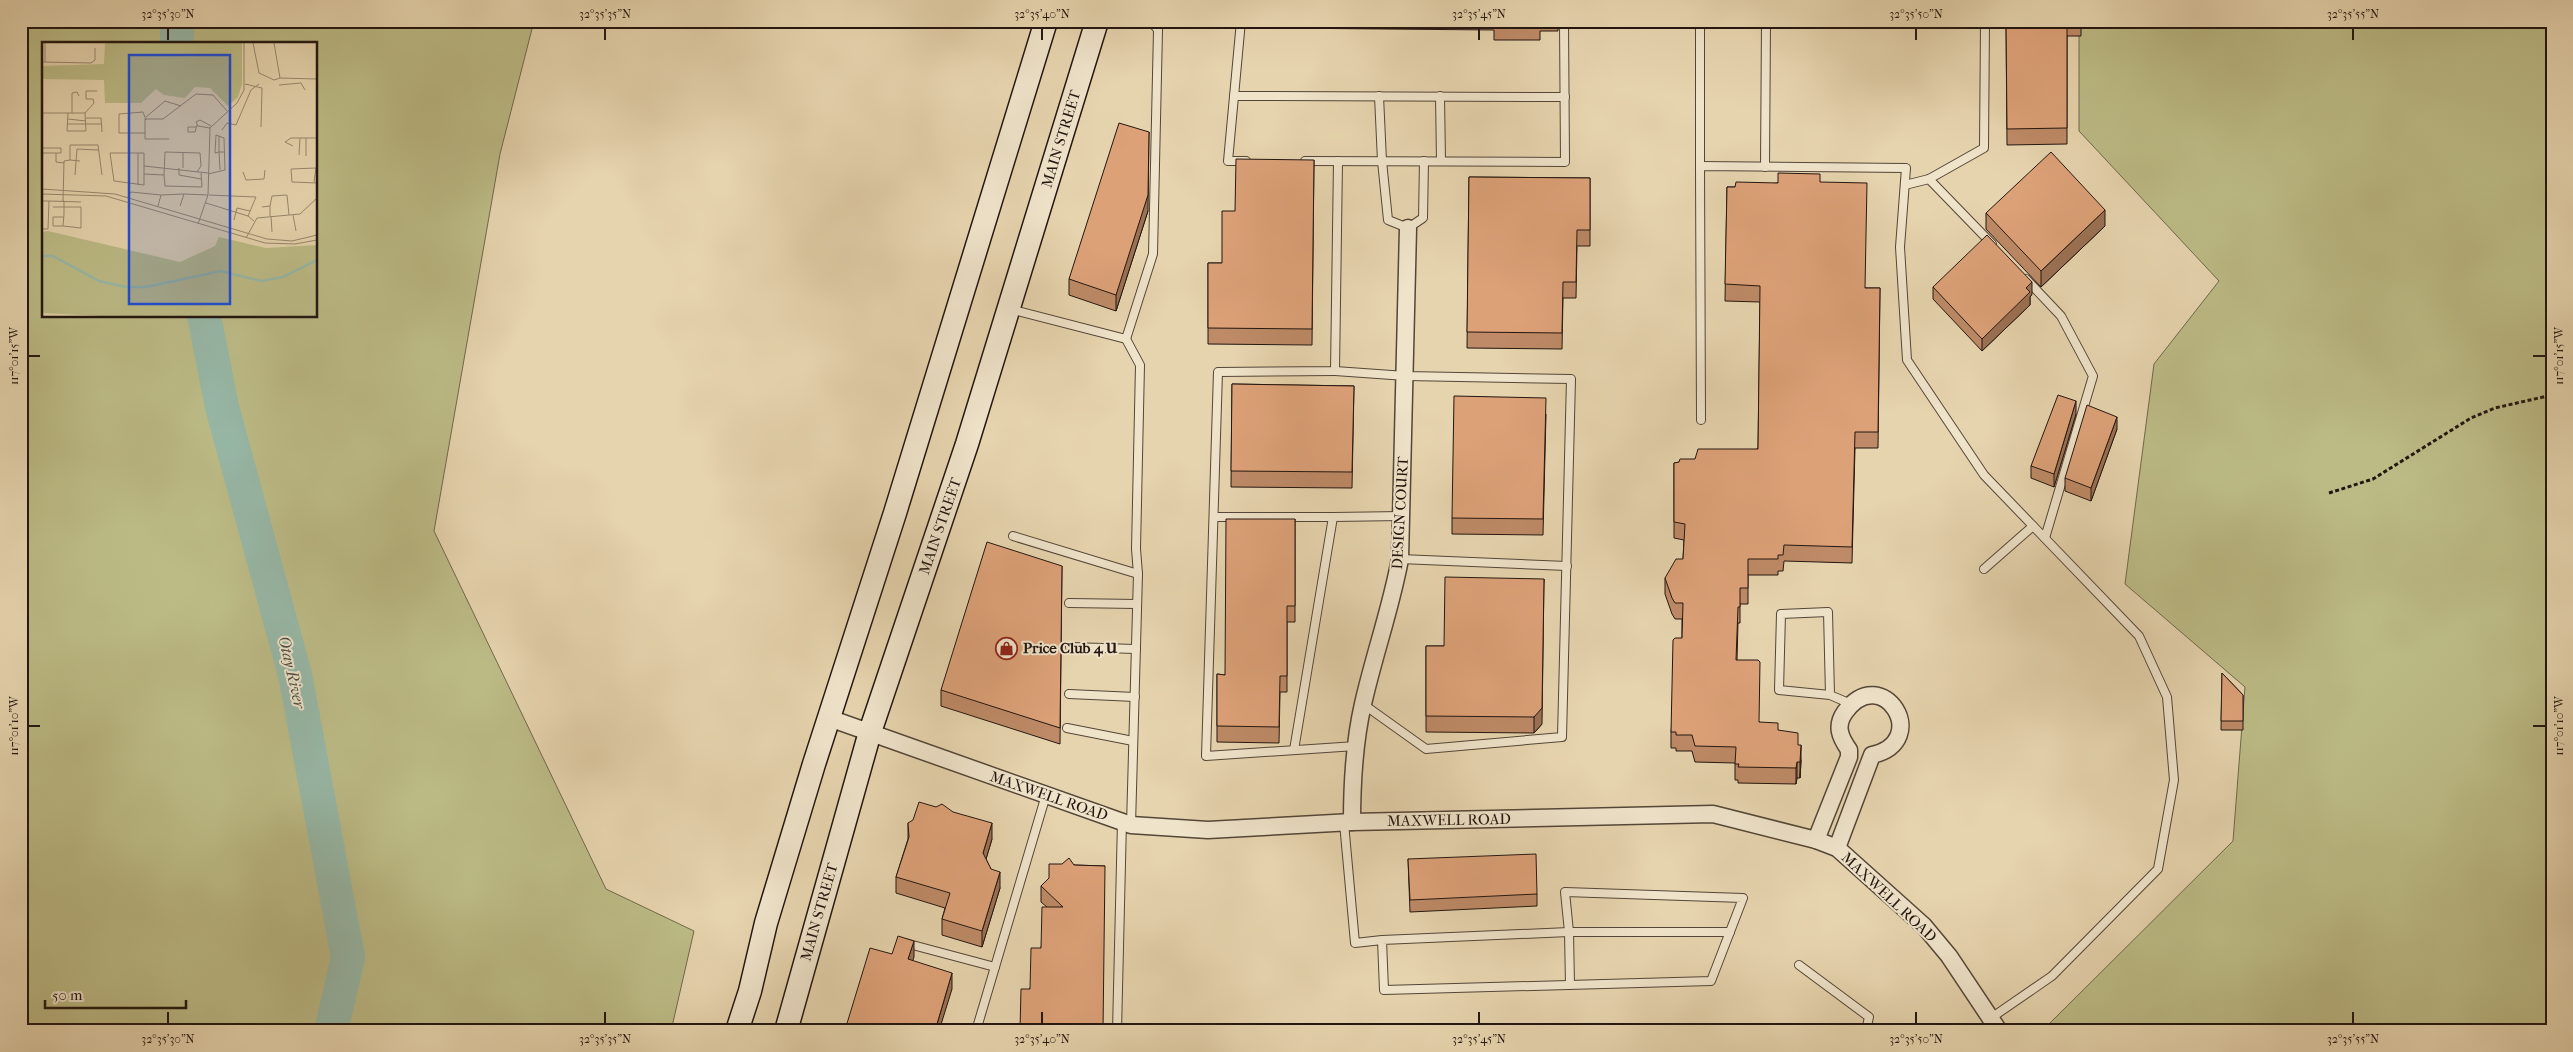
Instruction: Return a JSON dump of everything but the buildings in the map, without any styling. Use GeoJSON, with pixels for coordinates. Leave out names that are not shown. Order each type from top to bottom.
{"type":"FeatureCollection","features":[{"type":"Feature","properties":{"kind":"main road"},"geometry":{"type":"LineString","coordinates":[[737,1031],[750,991],[766,923],[828,718],[895,513],[1046,21]]}},
{"type":"Feature","properties":{"kind":"main road","name":"MAIN STREET"},"geometry":{"type":"LineString","coordinates":[[786,1031],[870,732],[967,444],[1097,21]]}},
{"type":"Feature","properties":{"kind":"street","name":"DESIGN COURT"},"geometry":{"type":"LineString","coordinates":[[1348,823],[1352,776],[1363,704],[1394,593],[1400,558],[1406,376],[1408,228]]}},
{"type":"Feature","properties":{"kind":"street"},"geometry":{"type":"LineString","coordinates":[[1816,840],[1849,757],[1849,750],[1840,738],[1840,718],[1854,700],[1869,695],[1882,697],[1890,701],[1896,708],[1901,725],[1895,742],[1881,753],[1872,755],[1837,848]]}},
{"type":"Feature","properties":{"kind":"street","name":"MAXWELL ROAD"},"geometry":{"type":"LineString","coordinates":[[828,718],[1127,823],[1208,830],[1348,823],[1713,814],[1816,840],[1837,848],[1924,926],[1949,956],[1995,1024]]}},
{"type":"Feature","properties":{"kind":"lane"},"geometry":{"type":"LineString","coordinates":[[1117,1031],[1133,741],[1138,574],[1136,549],[1140,365],[1126,339],[1152,254],[1158,30],[1152,21]]}},
{"type":"Feature","properties":{"kind":"lane"},"geometry":{"type":"LineString","coordinates":[[1241,21],[1228,161],[1256,161]]}},
{"type":"Feature","properties":{"kind":"lane"},"geometry":{"type":"LineString","coordinates":[[1292,161],[1565,162],[1564,21]]}},
{"type":"Feature","properties":{"kind":"lane"},"geometry":{"type":"LineString","coordinates":[[1700,21],[1701,420]]}},
{"type":"Feature","properties":{"kind":"lane"},"geometry":{"type":"LineString","coordinates":[[1765,167],[1766,21]]}},
{"type":"Feature","properties":{"kind":"lane"},"geometry":{"type":"LineString","coordinates":[[1905,185],[1929,179],[1984,148],[1985,21]]}},
{"type":"Feature","properties":{"kind":"lane"},"geometry":{"type":"LineString","coordinates":[[1234,96],[1565,96]]}},
{"type":"Feature","properties":{"kind":"lane"},"geometry":{"type":"LineString","coordinates":[[1379,96],[1382,161],[1388,220],[1408,228],[1423,218],[1424,161]]}},
{"type":"Feature","properties":{"kind":"lane"},"geometry":{"type":"LineString","coordinates":[[1440,96],[1441,161]]}},
{"type":"Feature","properties":{"kind":"lane"},"geometry":{"type":"LineString","coordinates":[[1335,371],[1338,161]]}},
{"type":"Feature","properties":{"kind":"lane"},"geometry":{"type":"LineString","coordinates":[[1700,166],[1906,168],[1900,247],[1907,360],[1984,475],[2139,636],[2167,697],[2174,780],[2158,869],[2052,976],[1995,1024]]}},
{"type":"Feature","properties":{"kind":"lane"},"geometry":{"type":"LineString","coordinates":[[1929,179],[1995,247]]}},
{"type":"Feature","properties":{"kind":"lane"},"geometry":{"type":"LineString","coordinates":[[2022,275],[2061,316],[2093,376],[2045,538]]}},
{"type":"Feature","properties":{"kind":"lane"},"geometry":{"type":"LineString","coordinates":[[1008,309],[1126,339]]}},
{"type":"Feature","properties":{"kind":"lane"},"geometry":{"type":"LineString","coordinates":[[1356,746],[1206,756],[1218,372],[1335,371],[1406,376],[1572,378],[1562,737],[1426,749],[1363,704]]}},
{"type":"Feature","properties":{"kind":"lane"},"geometry":{"type":"LineString","coordinates":[[1214,517],[1402,516]]}},
{"type":"Feature","properties":{"kind":"lane"},"geometry":{"type":"LineString","coordinates":[[1294,750],[1333,517]]}},
{"type":"Feature","properties":{"kind":"lane"},"geometry":{"type":"LineString","coordinates":[[1984,569],[2033,526]]}},
{"type":"Feature","properties":{"kind":"lane"},"geometry":{"type":"LineString","coordinates":[[1013,536],[1138,574]]}},
{"type":"Feature","properties":{"kind":"lane"},"geometry":{"type":"LineString","coordinates":[[1400,558],[1567,566]]}},
{"type":"Feature","properties":{"kind":"lane"},"geometry":{"type":"LineString","coordinates":[[1070,603],[1137,604]]}},
{"type":"Feature","properties":{"kind":"lane"},"geometry":{"type":"LineString","coordinates":[[1830,695],[1828,612],[1781,614],[1779,690],[1830,695],[1850,704]]}},
{"type":"Feature","properties":{"kind":"lane"},"geometry":{"type":"LineString","coordinates":[[1070,647],[1136,649]]}},
{"type":"Feature","properties":{"kind":"lane"},"geometry":{"type":"LineString","coordinates":[[1068,694],[1135,697]]}},
{"type":"Feature","properties":{"kind":"lane"},"geometry":{"type":"LineString","coordinates":[[1067,728],[1133,741]]}},
{"type":"Feature","properties":{"kind":"lane"},"geometry":{"type":"LineString","coordinates":[[976,1031],[1046,795]]}},
{"type":"Feature","properties":{"kind":"lane"},"geometry":{"type":"LineString","coordinates":[[1348,823],[1355,943],[1382,940],[1569,932],[1730,932]]}},
{"type":"Feature","properties":{"kind":"lane"},"geometry":{"type":"LineString","coordinates":[[1382,940],[1384,990],[1570,985],[1712,981],[1743,898],[1565,892],[1569,932],[1570,985]]}},
{"type":"Feature","properties":{"kind":"lane"},"geometry":{"type":"LineString","coordinates":[[900,942],[995,966]]}},
{"type":"Feature","properties":{"kind":"lane"},"geometry":{"type":"LineString","coordinates":[[1799,965],[1869,1017],[1866,1031]]}},
{"type":"Feature","properties":{"kind":"path"},"geometry":{"type":"LineString","coordinates":[[2329,492],[2373,479],[2470,418],[2495,408],[2552,395]]}},
{"type":"Feature","properties":{"kind":"shaded area"},"geometry":{"type":"Polygon","coordinates":[[[21,21],[534,21],[500,154],[434,531],[606,889],[694,931],[671,1031],[21,1031],[21,21]]]}},
{"type":"Feature","properties":{"kind":"shaded area"},"geometry":{"type":"Polygon","coordinates":[[[2079,21],[2552,21],[2552,1031],[2053,1031],[2048,1025],[2233,841],[2245,687],[2125,584],[2154,364],[2219,281],[2079,131],[2079,21]]]}},
{"type":"Feature","properties":{"kind":"waterway","name":"Otay River"},"geometry":{"type":"LineString","coordinates":[[177,21],[177,42]]}},
{"type":"Feature","properties":{"kind":"waterway","name":"Otay River"},"geometry":{"type":"LineString","coordinates":[[204,318],[222,407],[295,675],[348,957],[331,1031]]}},
{"type":"Feature","properties":{"kind":"place","name":"Price Club 4 U"},"geometry":{"type":"Point","coordinates":[1007,648]}}]}
